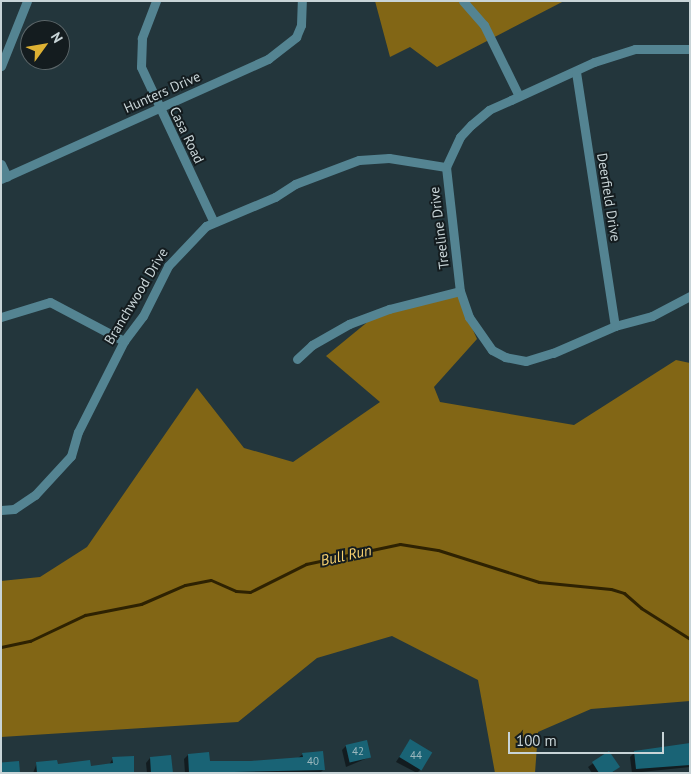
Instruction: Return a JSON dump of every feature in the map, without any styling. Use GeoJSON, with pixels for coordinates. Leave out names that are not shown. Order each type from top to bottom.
{"type":"FeatureCollection","features":[{"type":"Feature","properties":{"kind":"street"},"geometry":{"type":"LineString","coordinates":[[1,66],[28,1]]}},
{"type":"Feature","properties":{"kind":"street","name":"Casa Road"},"geometry":{"type":"LineString","coordinates":[[156,1],[142,38],[141,67],[213,221]]}},
{"type":"Feature","properties":{"kind":"street","name":"Hunters Drive"},"geometry":{"type":"LineString","coordinates":[[4,178],[268,60],[288,46],[301,25],[302,1]]}},
{"type":"Feature","properties":{"kind":"street"},"geometry":{"type":"LineString","coordinates":[[463,1],[484,25],[519,96]]}},
{"type":"Feature","properties":{"kind":"street","name":"Treeline Drive"},"geometry":{"type":"LineString","coordinates":[[690,48],[635,49],[594,62],[576,72],[489,110],[460,137],[446,168],[460,291],[478,331],[492,350],[505,357],[526,361],[553,353],[615,326],[652,316],[690,296]]}},
{"type":"Feature","properties":{"kind":"street","name":"Deerfield Drive"},"geometry":{"type":"LineString","coordinates":[[576,72],[615,326]]}},
{"type":"Feature","properties":{"kind":"street","name":"Branchwood Drive"},"geometry":{"type":"LineString","coordinates":[[1,510],[14,509],[35,495],[71,456],[78,432],[124,341],[143,316],[156,287],[180,251],[213,221],[275,197],[295,184],[359,160],[389,158],[446,168]]}},
{"type":"Feature","properties":{"kind":"street"},"geometry":{"type":"LineString","coordinates":[[1,164],[4,178]]}},
{"type":"Feature","properties":{"kind":"street"},"geometry":{"type":"LineString","coordinates":[[297,359],[312,345],[349,324],[388,309],[460,291]]}},
{"type":"Feature","properties":{"kind":"street"},"geometry":{"type":"LineString","coordinates":[[1,318],[50,302],[124,341]]}},
{"type":"Feature","properties":{"kind":"shaded area"},"geometry":{"type":"Polygon","coordinates":[[[375,1],[564,1],[437,67],[410,47],[390,57],[375,1]]]}},
{"type":"Feature","properties":{"kind":"shaded area"},"geometry":{"type":"Polygon","coordinates":[[[457,294],[477,339],[434,387],[440,402],[574,425],[676,360],[690,363],[690,701],[591,709],[538,732],[535,773],[495,773],[478,680],[392,636],[317,658],[238,722],[1,737],[1,581],[40,577],[87,547],[197,388],[244,448],[293,462],[380,402],[326,356],[387,306],[457,294]]]}},
{"type":"Feature","properties":{"kind":"building"},"geometry":{"type":"Polygon","coordinates":[[[410,739],[432,752],[421,770],[399,757],[410,739]]]}},
{"type":"Feature","properties":{"kind":"building"},"geometry":{"type":"Polygon","coordinates":[[[367,740],[371,758],[350,762],[346,745],[367,740]]]}},
{"type":"Feature","properties":{"kind":"building"},"geometry":{"type":"Polygon","coordinates":[[[690,743],[690,765],[636,769],[634,751],[690,743]]]}},
{"type":"Feature","properties":{"kind":"building"},"geometry":{"type":"Polygon","coordinates":[[[323,751],[325,770],[189,773],[188,754],[209,752],[210,761],[251,761],[303,757],[302,753],[323,751]]]}},
{"type":"Feature","properties":{"kind":"building"},"geometry":{"type":"Polygon","coordinates":[[[609,751],[620,767],[611,773],[599,773],[592,762],[609,751]]]}},
{"type":"Feature","properties":{"kind":"building"},"geometry":{"type":"Polygon","coordinates":[[[171,755],[173,773],[151,773],[150,757],[171,755]]]}},
{"type":"Feature","properties":{"kind":"building"},"geometry":{"type":"Polygon","coordinates":[[[134,756],[134,773],[37,773],[36,762],[57,760],[58,764],[90,760],[91,766],[113,763],[112,757],[134,756]]]}},
{"type":"Feature","properties":{"kind":"building"},"geometry":{"type":"Polygon","coordinates":[[[19,761],[20,773],[2,773],[1,763],[19,761]]]}},
{"type":"Feature","properties":{"kind":"waterway","name":"Bull Run"},"geometry":{"type":"LineString","coordinates":[[1,647],[30,641],[85,615],[141,604],[185,585],[211,580],[236,591],[250,592],[306,564],[400,544],[438,550],[539,582],[611,589],[624,593],[641,608],[690,639]]}}]}
